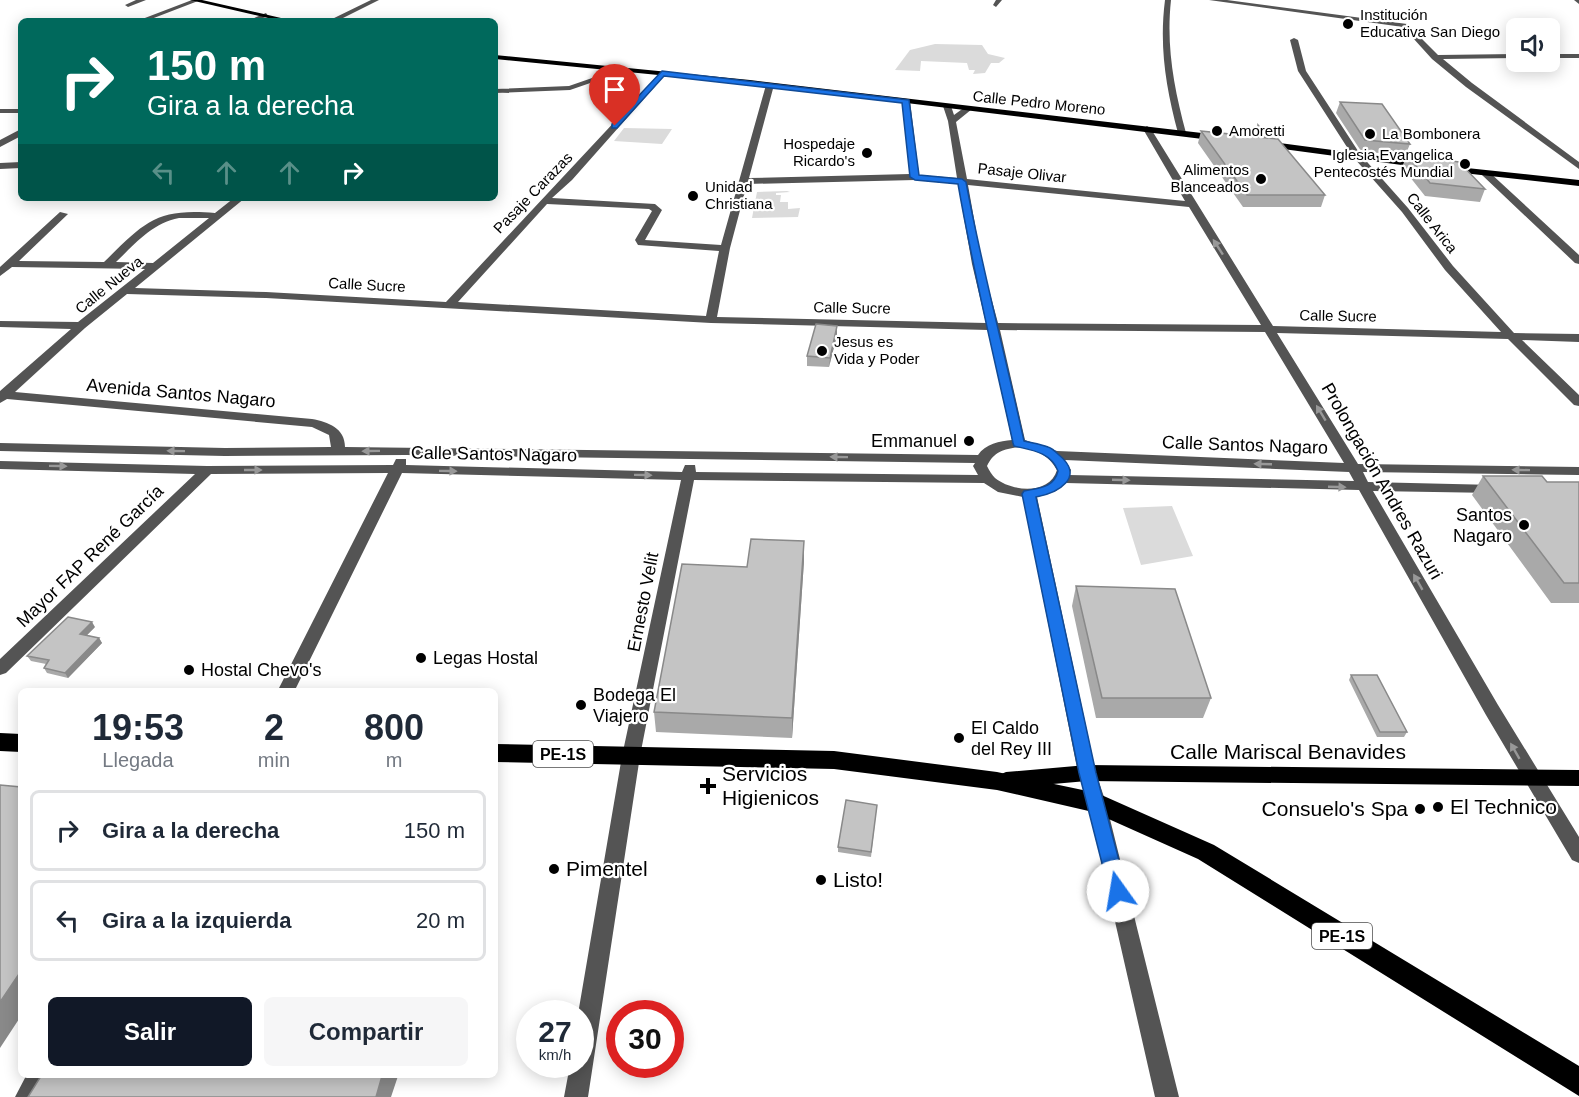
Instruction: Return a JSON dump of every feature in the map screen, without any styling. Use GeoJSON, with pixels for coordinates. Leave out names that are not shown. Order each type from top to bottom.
{"type":"FeatureCollection","features":[{"type":"Feature","properties":{"kind":"highway"},"geometry":{"type":"LineString","coordinates":[[0,742],[18,743]]}},
{"type":"Feature","properties":{"kind":"highway","name":"PE-1S"},"geometry":{"type":"LineString","coordinates":[[498,753],[834,760],[997,781],[1097,803],[1206,852],[1579,1083]]}},
{"type":"Feature","properties":{"kind":"main road"},"geometry":{"type":"LineString","coordinates":[[194,0],[278,18]]}},
{"type":"Feature","properties":{"kind":"main road","name":"Calle Pedro Moreno"},"geometry":{"type":"LineString","coordinates":[[498,57],[770,85],[1231,140]]}},
{"type":"Feature","properties":{"kind":"main road"},"geometry":{"type":"LineString","coordinates":[[1253,142],[1485,173],[1579,183]]}},
{"type":"Feature","properties":{"kind":"main road","name":"Calle Mariscal Benavides"},"geometry":{"type":"LineString","coordinates":[[997,781],[1087,773],[1579,778]]}},
{"type":"Feature","properties":{"kind":"street"},"geometry":{"type":"LineString","coordinates":[[128,5],[142,0]]}},
{"type":"Feature","properties":{"kind":"street"},"geometry":{"type":"LineString","coordinates":[[148,18],[194,0]]}},
{"type":"Feature","properties":{"kind":"street"},"geometry":{"type":"LineString","coordinates":[[337,18],[376,0]]}},
{"type":"Feature","properties":{"kind":"street"},"geometry":{"type":"LineString","coordinates":[[1168,0],[1163,30],[1165,67],[1182,134]]}},
{"type":"Feature","properties":{"kind":"street"},"geometry":{"type":"LineString","coordinates":[[1212,0],[1406,25],[1432,54],[1579,166]]}},
{"type":"Feature","properties":{"kind":"street"},"geometry":{"type":"LineString","coordinates":[[258,18],[266,15]]}},
{"type":"Feature","properties":{"kind":"street","name":"Calle Arica"},"geometry":{"type":"LineString","coordinates":[[1294,40],[1302,71],[1357,156],[1405,210],[1449,268],[1510,335],[1579,402]]}},
{"type":"Feature","properties":{"kind":"street"},"geometry":{"type":"LineString","coordinates":[[1432,54],[1506,56]]}},
{"type":"Feature","properties":{"kind":"street"},"geometry":{"type":"LineString","coordinates":[[1560,56],[1579,56]]}},
{"type":"Feature","properties":{"kind":"street"},"geometry":{"type":"LineString","coordinates":[[498,91],[570,88],[624,70]]}},
{"type":"Feature","properties":{"kind":"street","name":"Pasaje Carazas"},"geometry":{"type":"LineString","coordinates":[[449,305],[544,201],[569,178],[662,74]]}},
{"type":"Feature","properties":{"kind":"street"},"geometry":{"type":"LineString","coordinates":[[711,320],[725,248],[770,85]]}},
{"type":"Feature","properties":{"kind":"street"},"geometry":{"type":"LineString","coordinates":[[906,101],[915,177]]}},
{"type":"Feature","properties":{"kind":"street"},"geometry":{"type":"LineString","coordinates":[[947,106],[952,121],[976,264],[993,327],[1019,443]]}},
{"type":"Feature","properties":{"kind":"street"},"geometry":{"type":"LineString","coordinates":[[952,121],[968,109]]}},
{"type":"Feature","properties":{"kind":"street"},"geometry":{"type":"LineString","coordinates":[[0,111],[18,111]]}},
{"type":"Feature","properties":{"kind":"street","name":"Prolongación Andres Razuri"},"geometry":{"type":"LineString","coordinates":[[1147,129],[1190,204],[1271,329],[1530,776],[1579,854]]}},
{"type":"Feature","properties":{"kind":"street"},"geometry":{"type":"LineString","coordinates":[[0,144],[18,134]]}},
{"type":"Feature","properties":{"kind":"street"},"geometry":{"type":"LineString","coordinates":[[0,166],[18,165]]}},
{"type":"Feature","properties":{"kind":"street"},"geometry":{"type":"LineString","coordinates":[[1485,173],[1579,261]]}},
{"type":"Feature","properties":{"kind":"street","name":"Pasaje Olivar"},"geometry":{"type":"LineString","coordinates":[[743,181],[915,177],[1190,204]]}},
{"type":"Feature","properties":{"kind":"street","name":"Calle Nueva"},"geometry":{"type":"LineString","coordinates":[[2,396],[81,326],[236,201]]}},
{"type":"Feature","properties":{"kind":"street"},"geometry":{"type":"LineString","coordinates":[[544,201],[652,206],[657,210],[640,240],[642,243],[725,248]]}},
{"type":"Feature","properties":{"kind":"street"},"geometry":{"type":"LineString","coordinates":[[108,264],[155,219],[186,213],[218,216]]}},
{"type":"Feature","properties":{"kind":"street"},"geometry":{"type":"LineString","coordinates":[[0,273],[63,214]]}},
{"type":"Feature","properties":{"kind":"street"},"geometry":{"type":"LineString","coordinates":[[11,264],[156,266]]}},
{"type":"Feature","properties":{"kind":"street","name":"Calle Sucre"},"geometry":{"type":"LineString","coordinates":[[125,291],[266,295],[711,320],[993,327],[1271,329],[1579,338]]}},
{"type":"Feature","properties":{"kind":"street"},"geometry":{"type":"LineString","coordinates":[[0,324],[81,326]]}},
{"type":"Feature","properties":{"kind":"street","name":"Avenida Santos Nagaro"},"geometry":{"type":"LineString","coordinates":[[2,396],[328,426],[336,433],[340,442],[338,452]]}},
{"type":"Feature","properties":{"kind":"street"},"geometry":{"type":"LineString","coordinates":[[1063,479],[1064,471],[1054,455],[1035,446],[1019,443],[993,448],[981,459],[980,466],[987,479],[1008,491],[1029,494],[1048,491],[1063,479],[1507,489]]}},
{"type":"Feature","properties":{"kind":"street","name":"Calle Santos Nagaro"},"geometry":{"type":"LineString","coordinates":[[0,447],[225,452],[406,451],[981,459]]}},
{"type":"Feature","properties":{"kind":"street"},"geometry":{"type":"LineString","coordinates":[[287,688],[406,451]]}},
{"type":"Feature","properties":{"kind":"street","name":"Calle Santos Nagaro"},"geometry":{"type":"LineString","coordinates":[[1054,455],[1353,468],[1579,471]]}},
{"type":"Feature","properties":{"kind":"street","name":"Ernesto Velit"},"geometry":{"type":"LineString","coordinates":[[576,1097],[631,756],[693,456]]}},
{"type":"Feature","properties":{"kind":"street","name":"Calle Santos Nagaro"},"geometry":{"type":"LineString","coordinates":[[0,465],[207,470],[398,469],[688,476],[987,479]]}},
{"type":"Feature","properties":{"kind":"street","name":"Mayor FAP René García"},"geometry":{"type":"LineString","coordinates":[[0,669],[207,470]]}},
{"type":"Feature","properties":{"kind":"street"},"geometry":{"type":"LineString","coordinates":[[1029,494],[1087,773],[1097,803],[1167,1097]]}},
{"type":"Feature","properties":{"kind":"street"},"geometry":{"type":"LineString","coordinates":[[27,1097],[38,1078]]}},
{"type":"Feature","properties":{"kind":"shaded area"},"geometry":{"type":"Polygon","coordinates":[[[935,44],[982,45],[988,54],[1005,58],[999,63],[991,63],[985,73],[973,74],[975,70],[969,70],[967,63],[921,61],[920,71],[895,70],[910,50],[935,44]]]}},
{"type":"Feature","properties":{"kind":"shaded area"},"geometry":{"type":"Polygon","coordinates":[[[624,128],[672,129],[662,144],[614,141],[624,128]]]}},
{"type":"Feature","properties":{"kind":"shaded area"},"geometry":{"type":"Polygon","coordinates":[[[757,192],[790,192],[776,193],[776,195],[781,195],[780,202],[788,202],[788,209],[800,208],[798,217],[752,218],[757,192]]]}},
{"type":"Feature","properties":{"kind":"shaded area"},"geometry":{"type":"Polygon","coordinates":[[[1172,506],[1193,556],[1141,565],[1123,508],[1172,506]]]}},
{"type":"Feature","properties":{"kind":"building"},"geometry":{"type":"Polygon","coordinates":[[[1340,102],[1382,104],[1410,144],[1365,140],[1340,102]]]}},
{"type":"Feature","properties":{"kind":"building"},"geometry":{"type":"Polygon","coordinates":[[[1258,125],[1267,136],[1258,135],[1258,125]]]}},
{"type":"Feature","properties":{"kind":"building","name":"Alimentos Blanceados"},"geometry":{"type":"Polygon","coordinates":[[[1201,131],[1278,139],[1325,195],[1247,195],[1201,131]]]}},
{"type":"Feature","properties":{"kind":"building"},"geometry":{"type":"Polygon","coordinates":[[[1407,155],[1459,162],[1485,189],[1430,183],[1407,155]]]}},
{"type":"Feature","properties":{"kind":"building","name":"Jesus es Vida y Poder"},"geometry":{"type":"Polygon","coordinates":[[[816,324],[837,326],[830,358],[807,356],[816,324]]]}},
{"type":"Feature","properties":{"kind":"building"},"geometry":{"type":"Polygon","coordinates":[[[1483,476],[1542,476],[1547,482],[1579,482],[1579,583],[1564,583],[1483,476]]]}},
{"type":"Feature","properties":{"kind":"building"},"geometry":{"type":"Polygon","coordinates":[[[751,539],[804,541],[792,718],[654,712],[682,564],[747,567],[751,539]]]}},
{"type":"Feature","properties":{"kind":"building"},"geometry":{"type":"Polygon","coordinates":[[[1076,586],[1175,589],[1211,698],[1102,698],[1076,586]]]}},
{"type":"Feature","properties":{"kind":"building"},"geometry":{"type":"Polygon","coordinates":[[[68,617],[92,622],[80,634],[99,638],[65,673],[44,668],[49,660],[27,656],[68,617]]]}},
{"type":"Feature","properties":{"kind":"building"},"geometry":{"type":"Polygon","coordinates":[[[1351,675],[1377,675],[1407,732],[1380,732],[1351,675]]]}},
{"type":"Feature","properties":{"kind":"building"},"geometry":{"type":"Polygon","coordinates":[[[0,785],[18,787],[18,975],[0,1002],[0,785]]]}},
{"type":"Feature","properties":{"kind":"building"},"geometry":{"type":"Polygon","coordinates":[[[846,800],[877,805],[871,852],[838,847],[846,800]]]}},
{"type":"Feature","properties":{"kind":"building"},"geometry":{"type":"Polygon","coordinates":[[[40,1078],[381,1078],[376,1097],[28,1097],[40,1078]]]}},
{"type":"Feature","properties":{"kind":"place","name":"Institución Educativa San Diego"},"geometry":{"type":"Point","coordinates":[1348,24]}},
{"type":"Feature","properties":{"kind":"place","name":"Amoretti"},"geometry":{"type":"Point","coordinates":[1217,131]}},
{"type":"Feature","properties":{"kind":"place","name":"La Bombonera"},"geometry":{"type":"Point","coordinates":[1370,134]}},
{"type":"Feature","properties":{"kind":"place","name":"Hospedaje Ricardo's"},"geometry":{"type":"Point","coordinates":[867,153]}},
{"type":"Feature","properties":{"kind":"place","name":"Iglesia Evangelica Pentecostés Mundial"},"geometry":{"type":"Point","coordinates":[1465,164]}},
{"type":"Feature","properties":{"kind":"place","name":"Alimentos Blanceados"},"geometry":{"type":"Point","coordinates":[1261,179]}},
{"type":"Feature","properties":{"kind":"place","name":"Unidad Christiana"},"geometry":{"type":"Point","coordinates":[693,196]}},
{"type":"Feature","properties":{"kind":"place","name":"Jesus es Vida y Poder"},"geometry":{"type":"Point","coordinates":[822,351]}},
{"type":"Feature","properties":{"kind":"place","name":"Emmanuel"},"geometry":{"type":"Point","coordinates":[969,441]}},
{"type":"Feature","properties":{"kind":"place","name":"Santos Nagaro"},"geometry":{"type":"Point","coordinates":[1524,525]}},
{"type":"Feature","properties":{"kind":"place","name":"Legas Hostal"},"geometry":{"type":"Point","coordinates":[421,658]}},
{"type":"Feature","properties":{"kind":"place","name":"Hostal Chevo's"},"geometry":{"type":"Point","coordinates":[189,670]}},
{"type":"Feature","properties":{"kind":"place","name":"Bodega El Viajero"},"geometry":{"type":"Point","coordinates":[581,705]}},
{"type":"Feature","properties":{"kind":"place","name":"El Caldo del Rey III"},"geometry":{"type":"Point","coordinates":[959,738]}},
{"type":"Feature","properties":{"kind":"place","name":"Servicios Higienicos"},"geometry":{"type":"Point","coordinates":[708,786]}},
{"type":"Feature","properties":{"kind":"place","name":"El Technico"},"geometry":{"type":"Point","coordinates":[1438,807]}},
{"type":"Feature","properties":{"kind":"place","name":"Consuelo's Spa"},"geometry":{"type":"Point","coordinates":[1420,809]}},
{"type":"Feature","properties":{"kind":"place","name":"Pimentel"},"geometry":{"type":"Point","coordinates":[554,869]}},
{"type":"Feature","properties":{"kind":"place","name":"Listo!"},"geometry":{"type":"Point","coordinates":[821,880]}},
{"type":"Feature","properties":{"kind":"route"},"geometry":{"type":"LineString","coordinates":[[615,126],[662,74],[906,101],[915,177],[962,182],[976,264],[993,327],[1019,443],[1035,446],[1054,455],[1064,471],[1063,479],[1057,486],[1048,491],[1029,494],[1087,773],[1097,803],[1118,891]]}}]}
